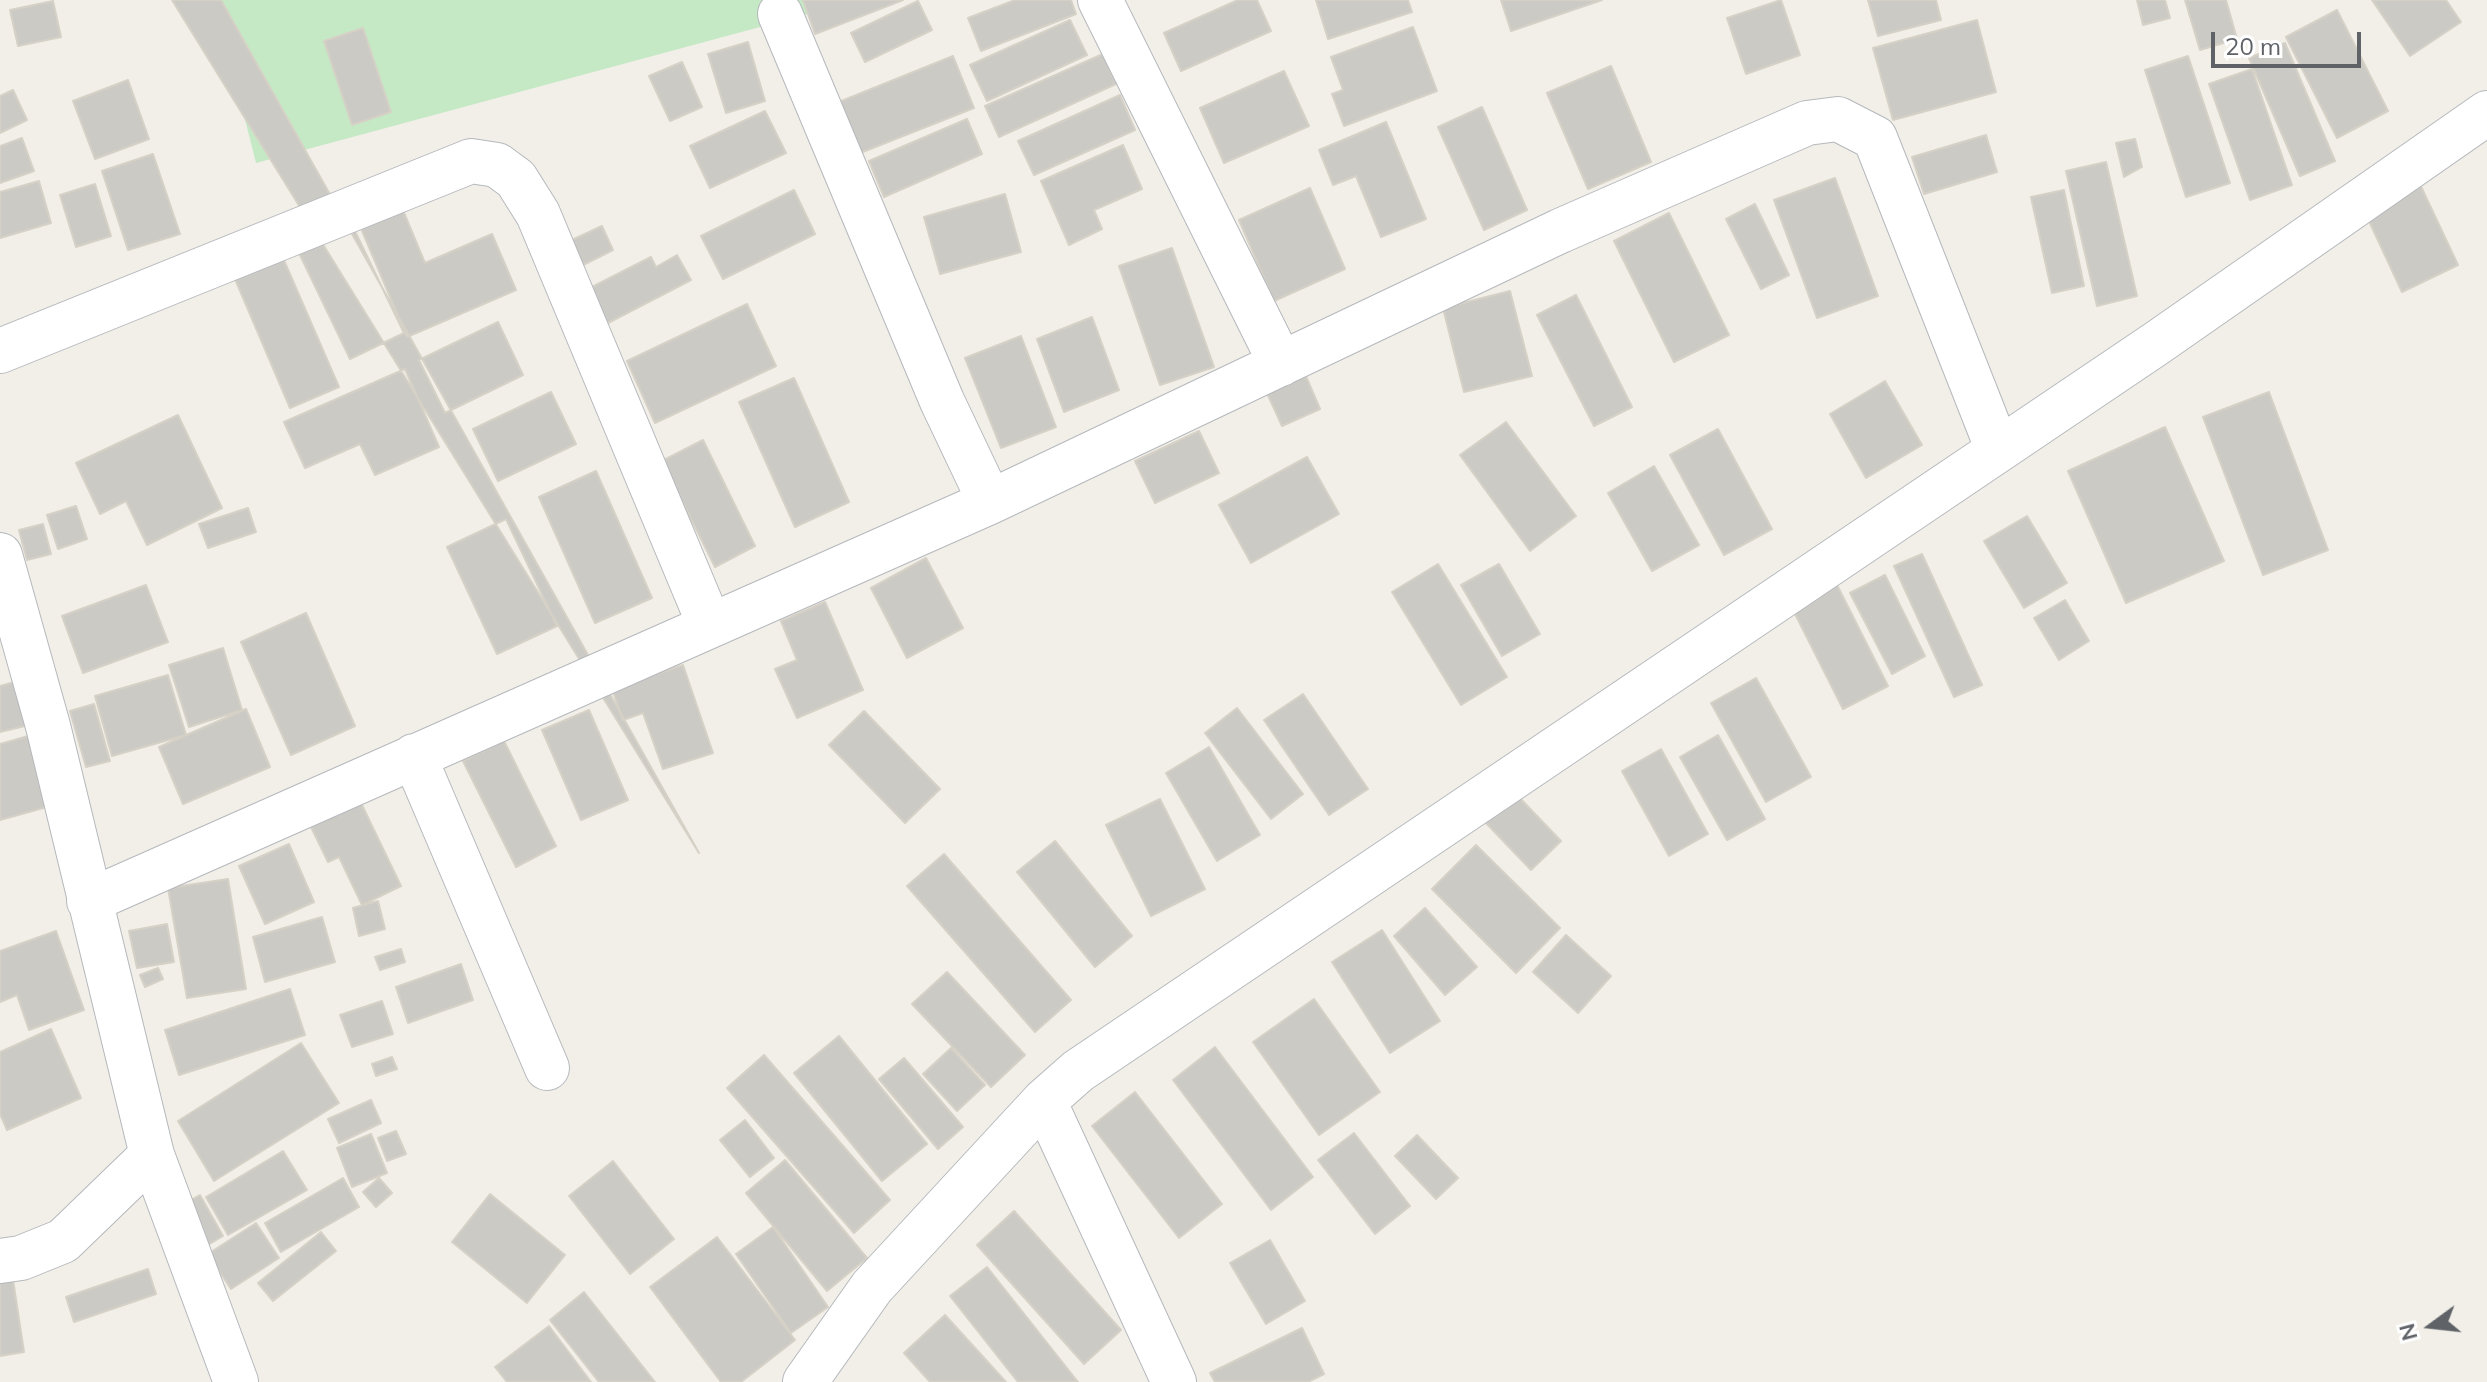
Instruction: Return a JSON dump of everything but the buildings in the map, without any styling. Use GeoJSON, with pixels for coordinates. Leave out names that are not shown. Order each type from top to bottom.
{"type":"FeatureCollection","features":[{"type":"Feature","properties":{"kind":"street"},"geometry":{"type":"LineString","coordinates":[[1100,0],[1281,364]]}},
{"type":"Feature","properties":{"kind":"street"},"geometry":{"type":"LineString","coordinates":[[780,14],[942,401],[990,502]]}},
{"type":"Feature","properties":{"kind":"street"},"geometry":{"type":"LineString","coordinates":[[805,1382],[872,1287],[1044,1101],[1078,1071],[1998,450],[2487,113]]}},
{"type":"Feature","properties":{"kind":"street"},"geometry":{"type":"LineString","coordinates":[[89,901],[990,502],[1660,186],[1807,123],[1838,119],[1875,138],[1998,450]]}},
{"type":"Feature","properties":{"kind":"street"},"geometry":{"type":"LineString","coordinates":[[0,351],[471,161],[497,165],[516,179],[538,214],[710,626]]}},
{"type":"Feature","properties":{"kind":"street"},"geometry":{"type":"LineString","coordinates":[[0,555],[48,726],[152,1155],[236,1382]]}},
{"type":"Feature","properties":{"kind":"street"},"geometry":{"type":"LineString","coordinates":[[414,756],[547,1068]]}},
{"type":"Feature","properties":{"kind":"street"},"geometry":{"type":"LineString","coordinates":[[1044,1101],[1174,1382]]}},
{"type":"Feature","properties":{"kind":"street"},"geometry":{"type":"LineString","coordinates":[[0,1261],[21,1258],[63,1241],[152,1155]]}},
{"type":"Feature","properties":{"kind":"green space"},"geometry":{"type":"Polygon","coordinates":[[[215,0],[860,0],[256,163],[215,0]]]}}]}
